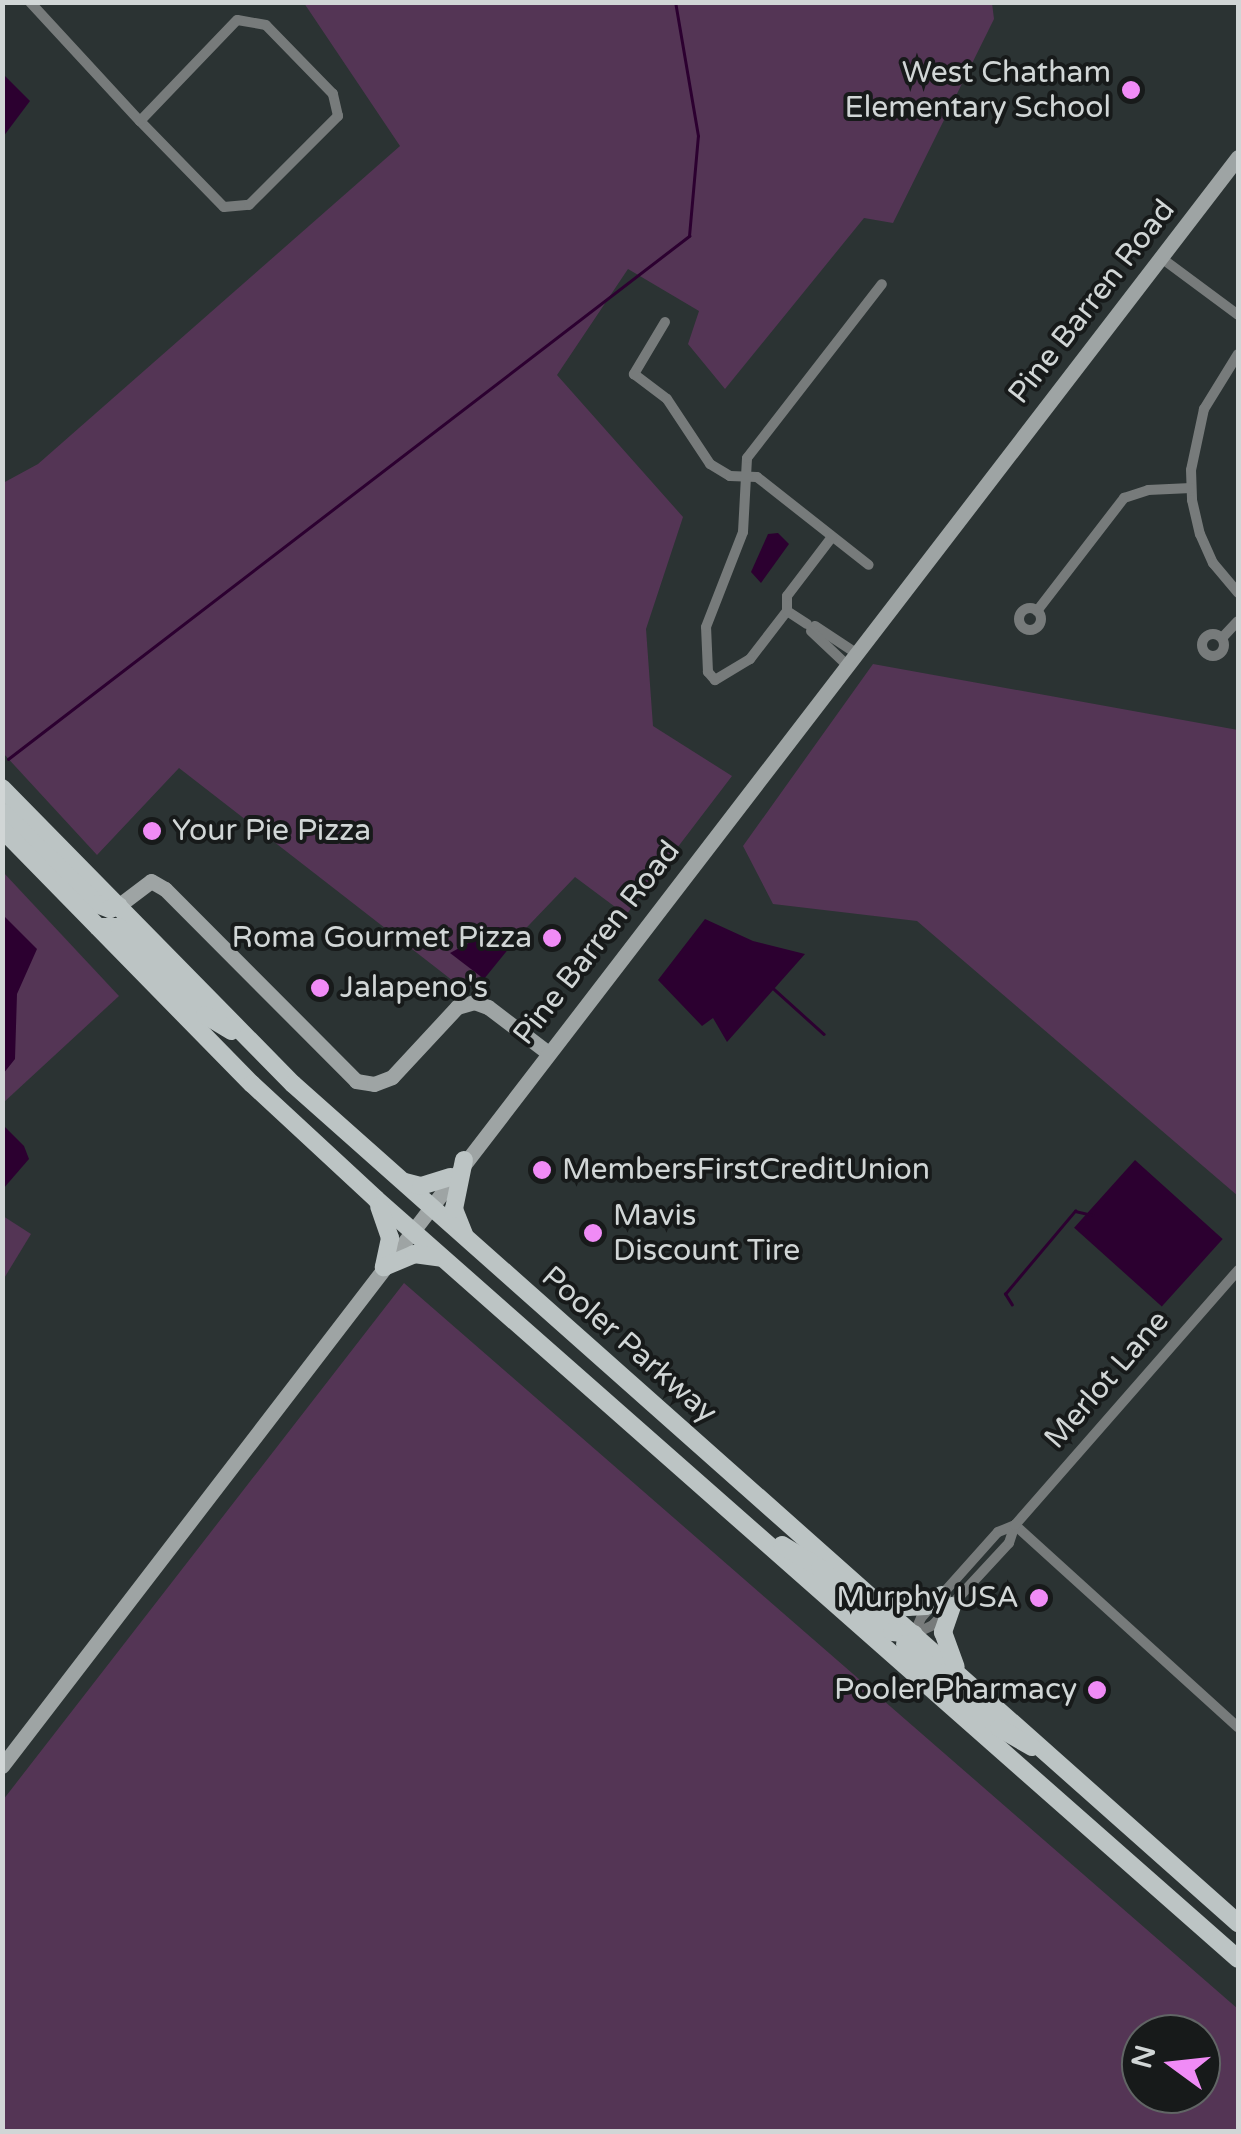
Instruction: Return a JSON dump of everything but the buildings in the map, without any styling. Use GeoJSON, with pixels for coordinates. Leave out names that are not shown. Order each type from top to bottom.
{"type":"FeatureCollection","features":[{"type":"Feature","properties":{"kind":"main road","name":"Pine Barren Road"},"geometry":{"type":"LineString","coordinates":[[2,1766],[428,1206],[1238,157]]}},
{"type":"Feature","properties":{"kind":"main road","name":"Pooler Parkway"},"geometry":{"type":"LineString","coordinates":[[2,788],[254,1044],[396,1178],[871,1595],[905,1645],[959,1672],[1212,1895],[1238,1923]]}},
{"type":"Feature","properties":{"kind":"main road"},"geometry":{"type":"LineString","coordinates":[[2,812],[97,904],[110,910],[151,880],[165,890],[356,1080],[374,1084],[392,1077],[458,1007],[474,1002],[488,1007],[547,1052]]}},
{"type":"Feature","properties":{"kind":"main road","name":"Pooler Parkway"},"geometry":{"type":"LineString","coordinates":[[2,829],[252,1084],[376,1200],[742,1521],[905,1645],[1236,1951]]}},
{"type":"Feature","properties":{"kind":"main road"},"geometry":{"type":"LineString","coordinates":[[98,928],[120,928],[205,1015],[254,1044]]}},
{"type":"Feature","properties":{"kind":"main road"},"geometry":{"type":"LineString","coordinates":[[464,1160],[454,1209],[466,1239]]}},
{"type":"Feature","properties":{"kind":"main road"},"geometry":{"type":"LineString","coordinates":[[396,1178],[421,1186],[452,1176]]}},
{"type":"Feature","properties":{"kind":"main road"},"geometry":{"type":"LineString","coordinates":[[376,1200],[390,1238],[384,1267]]}},
{"type":"Feature","properties":{"kind":"main road"},"geometry":{"type":"LineString","coordinates":[[384,1267],[414,1254],[443,1258]]}},
{"type":"Feature","properties":{"kind":"main road"},"geometry":{"type":"LineString","coordinates":[[742,1521],[820,1568],[999,1728],[1067,1767]]}},
{"type":"Feature","properties":{"kind":"main road"},"geometry":{"type":"LineString","coordinates":[[871,1595],[908,1607],[948,1600],[943,1632],[959,1672]]}},
{"type":"Feature","properties":{"kind":"main road"},"geometry":{"type":"LineString","coordinates":[[1212,1895],[1238,1905]]}},
{"type":"Feature","properties":{"kind":"street"},"geometry":{"type":"LineString","coordinates":[[30,2],[140,120],[224,207],[250,205],[338,116],[333,94],[266,26],[238,20],[140,120]]}},
{"type":"Feature","properties":{"kind":"street"},"geometry":{"type":"LineString","coordinates":[[41,12],[50,2]]}},
{"type":"Feature","properties":{"kind":"street"},"geometry":{"type":"LineString","coordinates":[[1160,257],[1238,315]]}},
{"type":"Feature","properties":{"kind":"street"},"geometry":{"type":"LineString","coordinates":[[832,536],[789,592],[787,610],[750,659],[714,680],[708,672],[706,628],[742,532],[750,454],[882,284]]}},
{"type":"Feature","properties":{"kind":"street"},"geometry":{"type":"LineString","coordinates":[[665,322],[634,374],[667,399],[708,462],[730,476],[757,477],[869,565]]}},
{"type":"Feature","properties":{"kind":"street"},"geometry":{"type":"LineString","coordinates":[[1238,354],[1217,382],[1198,423],[1191,488],[1200,534],[1213,563],[1238,593]]}},
{"type":"Feature","properties":{"kind":"street"},"geometry":{"type":"LineString","coordinates":[[1037,611],[1124,498],[1148,490],[1191,488]]}},
{"type":"Feature","properties":{"kind":"street"},"geometry":{"type":"LineString","coordinates":[[787,610],[852,659]]}},
{"type":"Feature","properties":{"kind":"street"},"geometry":{"type":"LineString","coordinates":[[1222,638],[1238,621]]}},
{"type":"Feature","properties":{"kind":"street","name":"Merlot Lane"},"geometry":{"type":"LineString","coordinates":[[905,1645],[1009,1543],[1015,1524],[1238,1270]]}},
{"type":"Feature","properties":{"kind":"street"},"geometry":{"type":"LineString","coordinates":[[1015,1524],[1238,1727]]}},
{"type":"Feature","properties":{"kind":"shaded area"},"geometry":{"type":"Polygon","coordinates":[[[304,3],[992,3],[994,19],[893,223],[864,218],[725,389],[688,344],[699,311],[628,269],[557,375],[683,517],[646,629],[653,726],[732,776],[626,915],[575,877],[466,991],[179,768],[97,855],[3,753],[3,483],[38,464],[400,146],[304,3]]]}},
{"type":"Feature","properties":{"kind":"shaded area"},"geometry":{"type":"Polygon","coordinates":[[[3,74],[30,101],[3,137],[3,74]]]}},
{"type":"Feature","properties":{"kind":"shaded area"},"geometry":{"type":"Polygon","coordinates":[[[778,533],[789,544],[761,583],[751,572],[768,534],[778,533]]]}},
{"type":"Feature","properties":{"kind":"shaded area"},"geometry":{"type":"Polygon","coordinates":[[[873,664],[1238,730],[1238,1196],[917,921],[773,904],[743,846],[873,664]]]}},
{"type":"Feature","properties":{"kind":"shaded area"},"geometry":{"type":"Polygon","coordinates":[[[3,872],[119,996],[3,1103],[3,872]]]}},
{"type":"Feature","properties":{"kind":"shaded area"},"geometry":{"type":"Polygon","coordinates":[[[3,915],[37,949],[17,994],[15,1059],[3,1074],[3,915]]]}},
{"type":"Feature","properties":{"kind":"shaded area"},"geometry":{"type":"Polygon","coordinates":[[[705,919],[753,941],[805,954],[727,1042],[713,1018],[702,1026],[658,980],[705,919]]]}},
{"type":"Feature","properties":{"kind":"shaded area"},"geometry":{"type":"Polygon","coordinates":[[[498,927],[523,931],[484,979],[450,953],[498,927]]]}},
{"type":"Feature","properties":{"kind":"shaded area"},"geometry":{"type":"Polygon","coordinates":[[[3,1125],[24,1146],[29,1159],[3,1189],[3,1125]]]}},
{"type":"Feature","properties":{"kind":"shaded area"},"geometry":{"type":"Polygon","coordinates":[[[1135,1160],[1223,1239],[1162,1307],[1074,1228],[1135,1160]]]}},
{"type":"Feature","properties":{"kind":"shaded area"},"geometry":{"type":"Polygon","coordinates":[[[3,1216],[31,1234],[3,1280],[3,1216]]]}},
{"type":"Feature","properties":{"kind":"shaded area"},"geometry":{"type":"Polygon","coordinates":[[[404,1283],[1238,2009],[1238,2131],[3,2131],[3,1800],[404,1283]]]}},
{"type":"Feature","properties":{"kind":"waterway"},"geometry":{"type":"LineString","coordinates":[[8,759],[689,236],[698,136],[675,2]]}},
{"type":"Feature","properties":{"kind":"waterway"},"geometry":{"type":"LineString","coordinates":[[774,989],[824,1034]]}},
{"type":"Feature","properties":{"kind":"waterway"},"geometry":{"type":"LineString","coordinates":[[1012,1305],[1005,1294],[1075,1211],[1093,1215]]}},
{"type":"Feature","properties":{"kind":"place","name":"West Chatham Elementary School"},"geometry":{"type":"Point","coordinates":[1131,90]}},
{"type":"Feature","properties":{"kind":"place","name":"Your Pie Pizza"},"geometry":{"type":"Point","coordinates":[152,831]}},
{"type":"Feature","properties":{"kind":"place","name":"Roma Gourmet Pizza"},"geometry":{"type":"Point","coordinates":[552,938]}},
{"type":"Feature","properties":{"kind":"place","name":"Jalapeno's"},"geometry":{"type":"Point","coordinates":[320,988]}},
{"type":"Feature","properties":{"kind":"place","name":"MembersFirstCreditUnion"},"geometry":{"type":"Point","coordinates":[542,1170]}},
{"type":"Feature","properties":{"kind":"place","name":"Mavis Discount Tire"},"geometry":{"type":"Point","coordinates":[593,1233]}},
{"type":"Feature","properties":{"kind":"place","name":"Murphy USA"},"geometry":{"type":"Point","coordinates":[1039,1598]}},
{"type":"Feature","properties":{"kind":"place","name":"Pooler Pharmacy"},"geometry":{"type":"Point","coordinates":[1097,1690]}}]}
